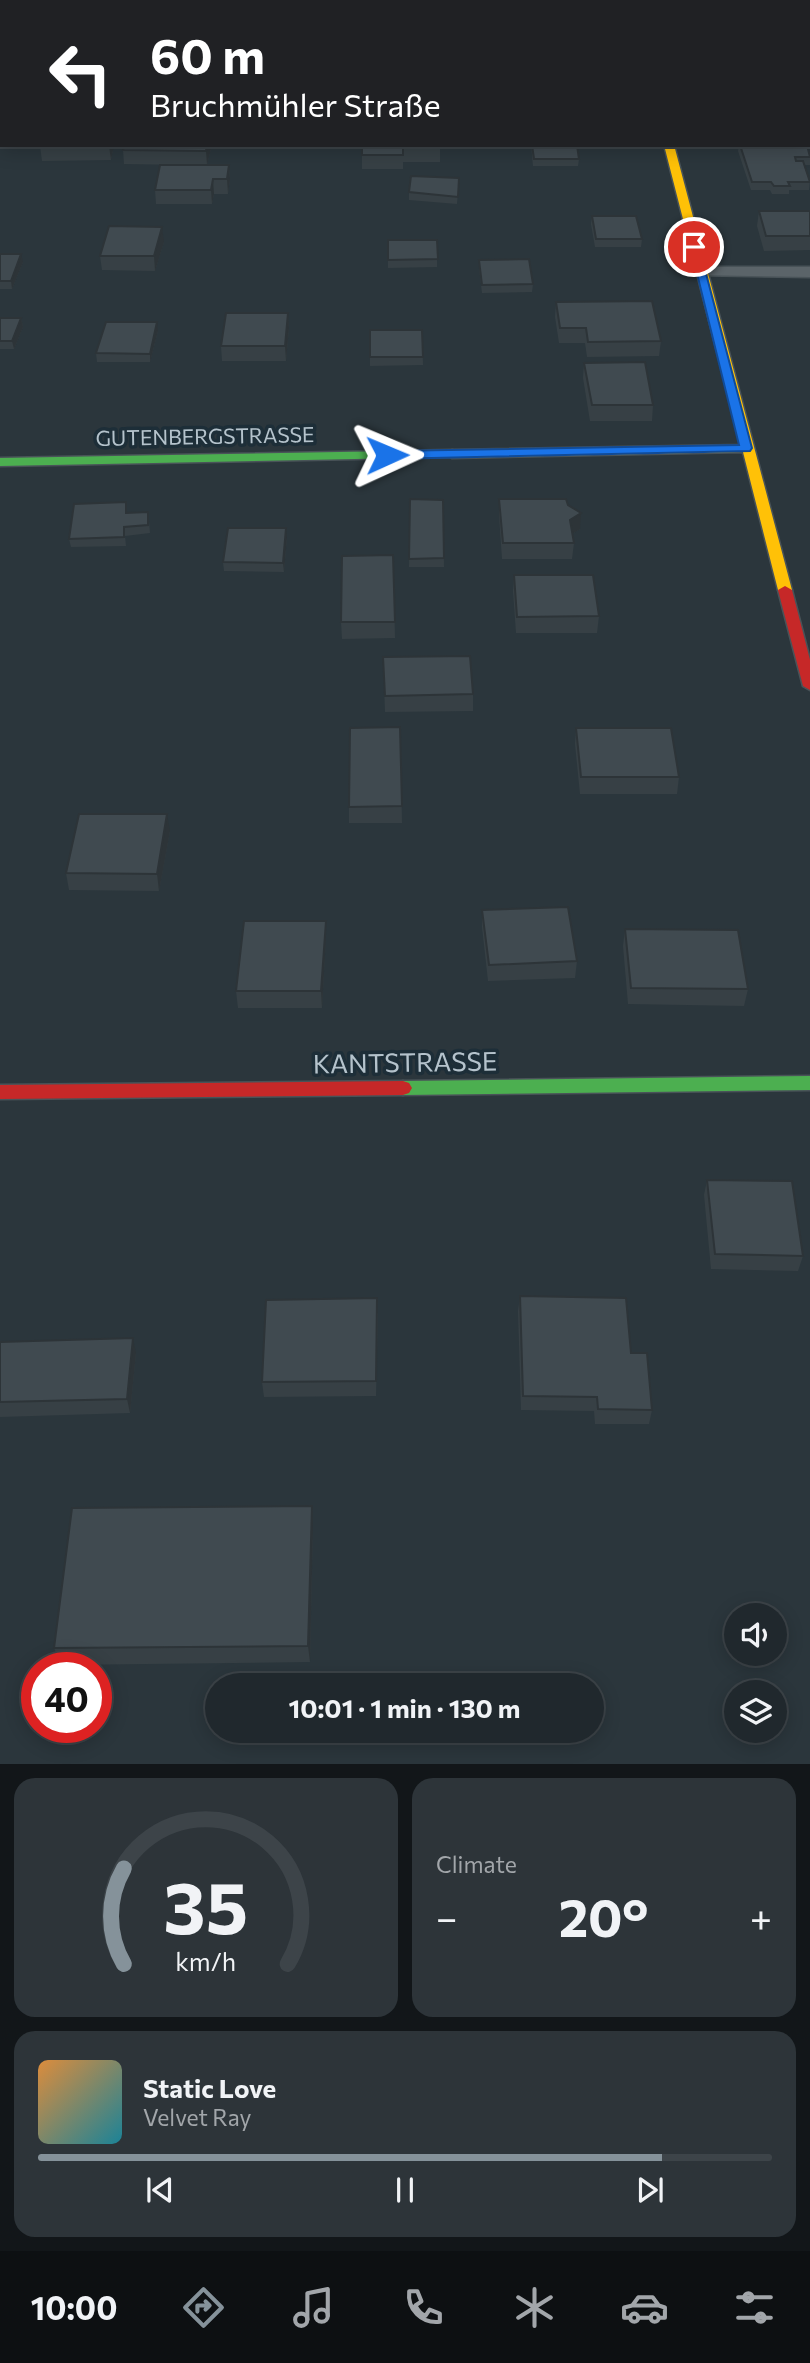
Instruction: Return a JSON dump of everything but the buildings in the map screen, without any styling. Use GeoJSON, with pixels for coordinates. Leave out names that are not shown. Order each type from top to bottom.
{"type":"FeatureCollection","features":[{"type":"Feature","properties":{"kind":"street"},"geometry":{"type":"LineString","coordinates":[[669,147],[810,686]]}},
{"type":"Feature","properties":{"kind":"street","name":"GUTENBERGSTRASSE"},"geometry":{"type":"LineString","coordinates":[[0,462],[746,448]]}},
{"type":"Feature","properties":{"kind":"street","name":"KANTSTRASSE"},"geometry":{"type":"LineString","coordinates":[[0,1092],[810,1083]]}},
{"type":"Feature","properties":{"kind":"lane"},"geometry":{"type":"LineString","coordinates":[[700,272],[810,272]]}},
{"type":"Feature","properties":{"kind":"traffic: fast"},"geometry":{"type":"LineString","coordinates":[[0,462],[452,454]]}},
{"type":"Feature","properties":{"kind":"traffic: fast"},"geometry":{"type":"LineString","coordinates":[[403,1088],[810,1083]]}},
{"type":"Feature","properties":{"kind":"traffic: slow"},"geometry":{"type":"LineString","coordinates":[[670,147],[785,590]]}},
{"type":"Feature","properties":{"kind":"traffic: slow"},"geometry":{"type":"LineString","coordinates":[[452,454],[746,448]]}},
{"type":"Feature","properties":{"kind":"traffic: jam"},"geometry":{"type":"LineString","coordinates":[[785,590],[810,686]]}},
{"type":"Feature","properties":{"kind":"traffic: jam"},"geometry":{"type":"LineString","coordinates":[[0,1092],[403,1088]]}},
{"type":"Feature","properties":{"kind":"route"},"geometry":{"type":"LineString","coordinates":[[387,455],[746,448],[694,247]]}}]}
